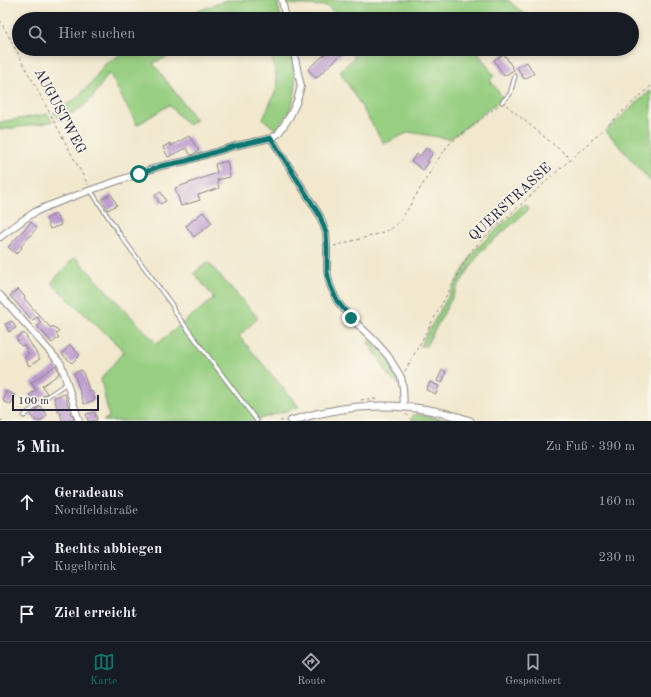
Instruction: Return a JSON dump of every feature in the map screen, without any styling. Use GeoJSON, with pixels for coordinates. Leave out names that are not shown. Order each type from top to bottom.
{"type":"FeatureCollection","features":[{"type":"Feature","properties":{"kind":"street"},"geometry":{"type":"LineString","coordinates":[[282,0],[285,12]]}},
{"type":"Feature","properties":{"kind":"street"},"geometry":{"type":"LineString","coordinates":[[0,237],[35,212],[91,190],[161,166],[186,161],[235,146],[271,138],[278,134],[290,116],[299,96],[301,86],[294,56]]}},
{"type":"Feature","properties":{"kind":"street"},"geometry":{"type":"LineString","coordinates":[[271,138],[320,216],[326,233],[327,272],[330,285],[337,301],[351,318],[388,356],[402,377],[404,407]]}},
{"type":"Feature","properties":{"kind":"street"},"geometry":{"type":"LineString","coordinates":[[0,294],[61,364],[79,421]]}},
{"type":"Feature","properties":{"kind":"street"},"geometry":{"type":"LineString","coordinates":[[291,421],[319,413],[368,406],[404,407],[433,411],[457,416],[470,421]]}},
{"type":"Feature","properties":{"kind":"lane"},"geometry":{"type":"LineString","coordinates":[[502,102],[510,94],[515,76]]}},
{"type":"Feature","properties":{"kind":"lane"},"geometry":{"type":"LineString","coordinates":[[91,190],[122,236],[172,304],[174,311],[257,421]]}},
{"type":"Feature","properties":{"kind":"lane"},"geometry":{"type":"LineString","coordinates":[[24,416],[45,398],[67,383]]}},
{"type":"Feature","properties":{"kind":"path","name":"AUGUSTWEG"},"geometry":{"type":"LineString","coordinates":[[0,20],[12,42]]}},
{"type":"Feature","properties":{"kind":"path","name":"AUGUSTWEG"},"geometry":{"type":"LineString","coordinates":[[19,56],[91,190]]}},
{"type":"Feature","properties":{"kind":"path","name":"QUERSTRASSE"},"geometry":{"type":"LineString","coordinates":[[402,377],[471,251],[651,86]]}},
{"type":"Feature","properties":{"kind":"path"},"geometry":{"type":"LineString","coordinates":[[327,248],[391,229],[401,220],[448,145],[502,102],[571,159]]}},
{"type":"Feature","properties":{"kind":"path"},"geometry":{"type":"LineString","coordinates":[[404,407],[404,412],[412,421]]}},
{"type":"Feature","properties":{"kind":"green space"},"geometry":{"type":"Polygon","coordinates":[[[227,0],[277,0],[280,12],[196,12],[227,0]]]}},
{"type":"Feature","properties":{"kind":"green space"},"geometry":{"type":"Polygon","coordinates":[[[285,0],[508,0],[522,12],[333,12],[327,6],[285,4],[285,0]]]}},
{"type":"Feature","properties":{"kind":"green space"},"geometry":{"type":"Polygon","coordinates":[[[118,56],[170,56],[153,63],[196,120],[188,125],[169,105],[137,125],[109,73],[86,104],[58,119],[53,113],[74,100],[91,83],[105,64],[118,56]]]}},
{"type":"Feature","properties":{"kind":"green space"},"geometry":{"type":"Polygon","coordinates":[[[272,56],[291,56],[296,82],[294,98],[287,115],[276,130],[263,119],[277,88],[272,56]]]}},
{"type":"Feature","properties":{"kind":"green space"},"geometry":{"type":"Polygon","coordinates":[[[354,56],[480,56],[494,76],[490,80],[503,98],[450,139],[409,132],[384,144],[340,71],[355,57],[354,56]]]}},
{"type":"Feature","properties":{"kind":"green space"},"geometry":{"type":"Polygon","coordinates":[[[651,90],[651,182],[606,131],[651,90]]]}},
{"type":"Feature","properties":{"kind":"green space"},"geometry":{"type":"Polygon","coordinates":[[[48,114],[52,122],[0,130],[0,122],[48,114]]]}},
{"type":"Feature","properties":{"kind":"green space"},"geometry":{"type":"Polygon","coordinates":[[[524,204],[528,207],[526,212],[481,251],[460,283],[426,346],[420,346],[474,251],[524,204]]]}},
{"type":"Feature","properties":{"kind":"green space"},"geometry":{"type":"Polygon","coordinates":[[[75,257],[157,344],[214,298],[194,273],[208,262],[258,318],[239,336],[299,407],[253,421],[103,421],[109,417],[101,379],[124,351],[51,283],[75,257]]]}},
{"type":"Feature","properties":{"kind":"green space"},"geometry":{"type":"Polygon","coordinates":[[[371,341],[393,367],[399,385],[390,377],[368,342],[371,341]]]}},
{"type":"Feature","properties":{"kind":"green space"},"geometry":{"type":"Polygon","coordinates":[[[414,414],[450,421],[414,421],[412,418],[414,414]]]}},
{"type":"Feature","properties":{"kind":"building"},"geometry":{"type":"Polygon","coordinates":[[[323,56],[340,56],[316,78],[308,69],[323,56]]]}},
{"type":"Feature","properties":{"kind":"building"},"geometry":{"type":"Polygon","coordinates":[[[501,56],[505,56],[514,70],[504,76],[494,60],[501,56]]]}},
{"type":"Feature","properties":{"kind":"building"},"geometry":{"type":"Polygon","coordinates":[[[527,62],[534,74],[524,79],[517,67],[527,62]]]}},
{"type":"Feature","properties":{"kind":"building"},"geometry":{"type":"Polygon","coordinates":[[[189,136],[199,151],[191,155],[186,148],[168,157],[163,147],[170,143],[171,146],[189,136]]]}},
{"type":"Feature","properties":{"kind":"building"},"geometry":{"type":"Polygon","coordinates":[[[426,148],[433,153],[423,170],[411,161],[417,154],[420,156],[426,148]]]}},
{"type":"Feature","properties":{"kind":"building"},"geometry":{"type":"Polygon","coordinates":[[[227,161],[230,177],[217,180],[219,188],[198,195],[200,200],[181,206],[175,188],[217,173],[215,164],[227,161]]]}},
{"type":"Feature","properties":{"kind":"building"},"geometry":{"type":"Polygon","coordinates":[[[161,192],[166,201],[160,204],[155,195],[161,192]]]}},
{"type":"Feature","properties":{"kind":"building"},"geometry":{"type":"Polygon","coordinates":[[[111,194],[117,205],[108,210],[102,199],[111,194]]]}},
{"type":"Feature","properties":{"kind":"building"},"geometry":{"type":"Polygon","coordinates":[[[203,212],[212,223],[194,237],[186,226],[203,212]]]}},
{"type":"Feature","properties":{"kind":"building"},"geometry":{"type":"Polygon","coordinates":[[[56,214],[61,225],[50,229],[46,219],[56,214]]]}},
{"type":"Feature","properties":{"kind":"building"},"geometry":{"type":"Polygon","coordinates":[[[31,222],[37,228],[16,254],[8,247],[31,222]]]}},
{"type":"Feature","properties":{"kind":"building"},"geometry":{"type":"Polygon","coordinates":[[[18,289],[25,297],[24,298],[51,328],[53,326],[59,332],[56,334],[59,337],[52,343],[37,326],[41,324],[38,317],[32,320],[10,296],[18,289]]]}},
{"type":"Feature","properties":{"kind":"building"},"geometry":{"type":"Polygon","coordinates":[[[12,321],[16,328],[9,332],[5,324],[12,321]]]}},
{"type":"Feature","properties":{"kind":"building"},"geometry":{"type":"Polygon","coordinates":[[[24,333],[40,359],[29,366],[24,357],[29,354],[24,345],[21,346],[16,338],[24,333]]]}},
{"type":"Feature","properties":{"kind":"building"},"geometry":{"type":"Polygon","coordinates":[[[70,345],[80,355],[72,363],[62,354],[70,345]]]}},
{"type":"Feature","properties":{"kind":"building"},"geometry":{"type":"Polygon","coordinates":[[[56,365],[59,374],[42,386],[47,393],[35,403],[29,395],[36,390],[31,383],[56,365]]]}},
{"type":"Feature","properties":{"kind":"building"},"geometry":{"type":"Polygon","coordinates":[[[82,370],[90,392],[92,391],[95,400],[84,404],[74,373],[82,370]]]}},
{"type":"Feature","properties":{"kind":"building"},"geometry":{"type":"Polygon","coordinates":[[[442,370],[446,372],[442,383],[437,381],[442,370]]]}},
{"type":"Feature","properties":{"kind":"building"},"geometry":{"type":"Polygon","coordinates":[[[430,382],[439,386],[436,394],[426,390],[430,382]]]}},
{"type":"Feature","properties":{"kind":"building"},"geometry":{"type":"Polygon","coordinates":[[[6,391],[15,395],[11,405],[3,401],[6,391]]]}},
{"type":"Feature","properties":{"kind":"building"},"geometry":{"type":"Polygon","coordinates":[[[65,394],[74,421],[62,421],[60,412],[58,412],[54,397],[65,394]]]}},
{"type":"Feature","properties":{"kind":"building"},"geometry":{"type":"Polygon","coordinates":[[[40,406],[47,415],[41,421],[36,421],[31,415],[40,406]]]}},
{"type":"Feature","properties":{"kind":"building"},"geometry":{"type":"Polygon","coordinates":[[[95,412],[97,420],[88,421],[86,414],[95,412]]]}},
{"type":"Feature","properties":{"kind":"route"},"geometry":{"type":"LineString","coordinates":[[139,174],[161,166],[186,161],[235,146],[271,138],[320,216],[326,233],[327,272],[330,285],[337,301],[351,318]]}}]}
